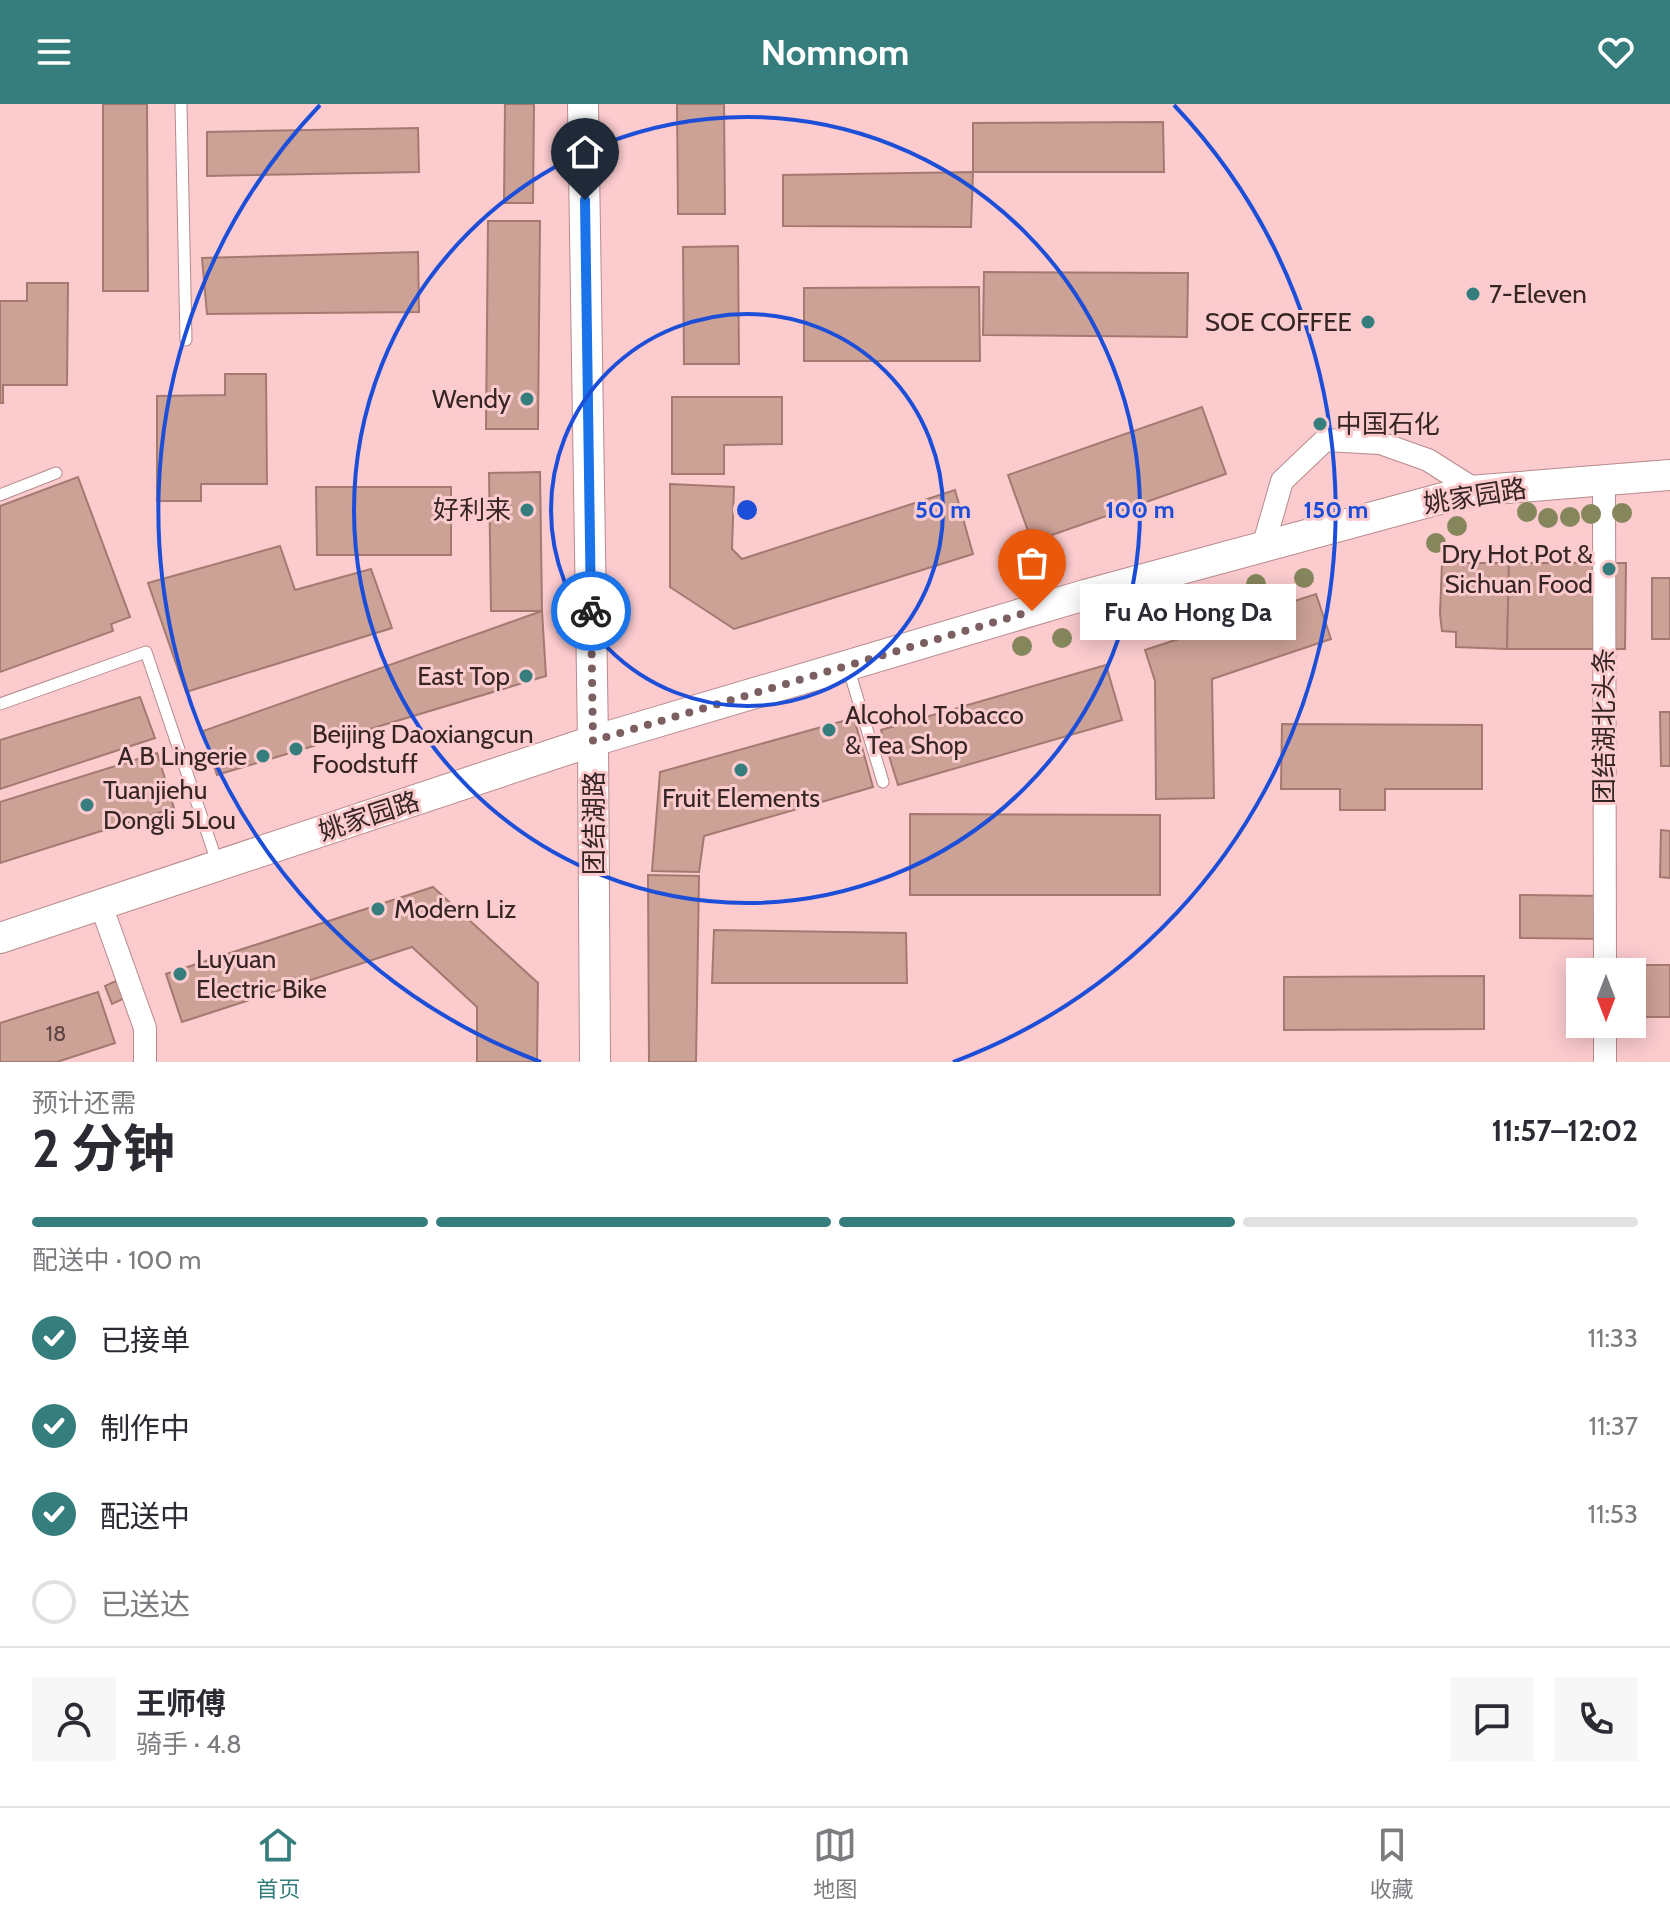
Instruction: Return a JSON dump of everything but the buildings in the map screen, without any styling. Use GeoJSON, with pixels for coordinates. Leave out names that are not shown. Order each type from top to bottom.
{"type":"FeatureCollection","features":[{"type":"Feature","properties":{"kind":"street","name":"团结湖路"},"geometry":{"type":"LineString","coordinates":[[583,104],[595,1062]]}},
{"type":"Feature","properties":{"kind":"street"},"geometry":{"type":"LineString","coordinates":[[1263,547],[1282,481],[1325,440],[1380,443],[1428,460],[1477,491]]}},
{"type":"Feature","properties":{"kind":"street","name":"姚家园路"},"geometry":{"type":"LineString","coordinates":[[0,938],[593,741],[1085,595],[1477,491],[1670,475]]}},
{"type":"Feature","properties":{"kind":"street","name":"团结湖北头条"},"geometry":{"type":"LineString","coordinates":[[1604,480],[1605,958]]}},
{"type":"Feature","properties":{"kind":"street"},"geometry":{"type":"LineString","coordinates":[[101,905],[145,1028],[145,1062]]}},
{"type":"Feature","properties":{"kind":"street"},"geometry":{"type":"LineString","coordinates":[[1605,1038],[1605,1062]]}},
{"type":"Feature","properties":{"kind":"lane"},"geometry":{"type":"LineString","coordinates":[[181,104],[186,340]]}},
{"type":"Feature","properties":{"kind":"lane"},"geometry":{"type":"LineString","coordinates":[[0,495],[56,473]]}},
{"type":"Feature","properties":{"kind":"lane"},"geometry":{"type":"LineString","coordinates":[[0,704],[146,652],[218,867]]}},
{"type":"Feature","properties":{"kind":"lane"},"geometry":{"type":"LineString","coordinates":[[848,667],[883,782]]}},
{"type":"Feature","properties":{"kind":"way so far"},"geometry":{"type":"LineString","coordinates":[[591,611],[593,741],[1032,611]]}},
{"type":"Feature","properties":{"kind":"place","name":"7-Eleven"},"geometry":{"type":"Point","coordinates":[1473,294]}},
{"type":"Feature","properties":{"kind":"place","name":"SOE COFFEE"},"geometry":{"type":"Point","coordinates":[1368,322]}},
{"type":"Feature","properties":{"kind":"place","name":"Wendy"},"geometry":{"type":"Point","coordinates":[527,399]}},
{"type":"Feature","properties":{"kind":"place","name":"中国石化"},"geometry":{"type":"Point","coordinates":[1320,424]}},
{"type":"Feature","properties":{"kind":"place","name":"好利来"},"geometry":{"type":"Point","coordinates":[527,510]}},
{"type":"Feature","properties":{"kind":"place","name":"Dry Hot Pot & Sichuan Food"},"geometry":{"type":"Point","coordinates":[1609,569]}},
{"type":"Feature","properties":{"kind":"place","name":"Fu Ao Hong Da"},"geometry":{"type":"Point","coordinates":[1032,611]}},
{"type":"Feature","properties":{"kind":"place","name":"East Top"},"geometry":{"type":"Point","coordinates":[526,676]}},
{"type":"Feature","properties":{"kind":"place","name":"Alcohol Tobacco & Tea Shop"},"geometry":{"type":"Point","coordinates":[829,730]}},
{"type":"Feature","properties":{"kind":"place","name":"Beijing Daoxiangcun Foodstuff"},"geometry":{"type":"Point","coordinates":[296,749]}},
{"type":"Feature","properties":{"kind":"place","name":"A B Lingerie"},"geometry":{"type":"Point","coordinates":[263,756]}},
{"type":"Feature","properties":{"kind":"place","name":"Fruit Elements"},"geometry":{"type":"Point","coordinates":[741,770]}},
{"type":"Feature","properties":{"kind":"place","name":"Tuanjiehu Dongli 5Lou"},"geometry":{"type":"Point","coordinates":[87,805]}},
{"type":"Feature","properties":{"kind":"place","name":"Modern Liz"},"geometry":{"type":"Point","coordinates":[378,909]}},
{"type":"Feature","properties":{"kind":"place","name":"Luyuan Electric Bike"},"geometry":{"type":"Point","coordinates":[180,974]}},
{"type":"Feature","properties":{"kind":"route"},"geometry":{"type":"LineString","coordinates":[[585,200],[591,611]]}}]}
